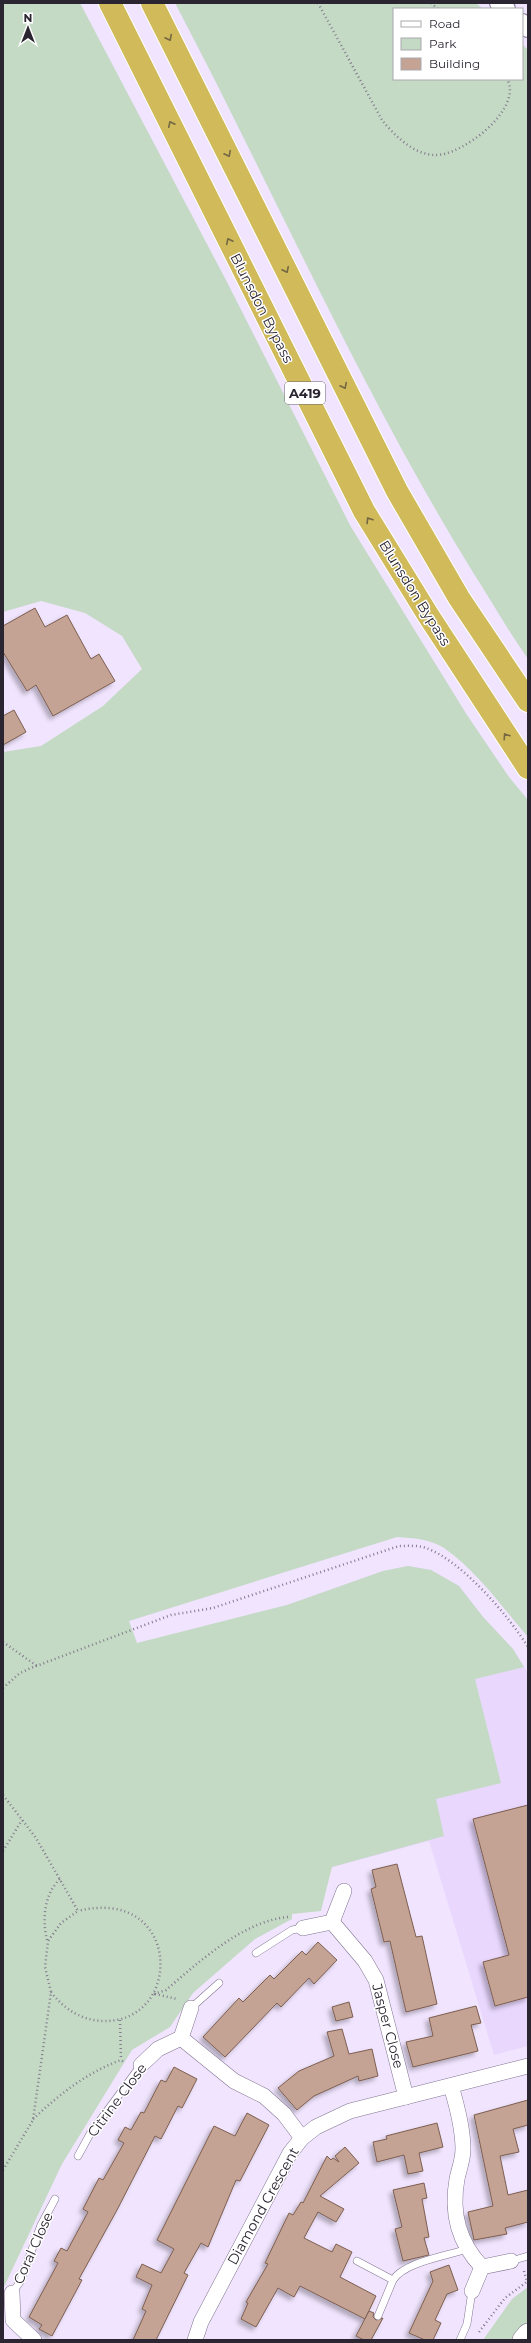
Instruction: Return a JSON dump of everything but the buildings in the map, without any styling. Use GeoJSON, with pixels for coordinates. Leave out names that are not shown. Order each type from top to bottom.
{"type":"FeatureCollection","features":[{"type":"Feature","properties":{"kind":"highway","name":"Blunsdon Bypass"},"geometry":{"type":"LineString","coordinates":[[110,3],[364,511],[428,615],[528,768]]}},
{"type":"Feature","properties":{"kind":"highway","name":"A419"},"geometry":{"type":"LineString","coordinates":[[152,3],[397,491],[459,598],[528,701]]}},
{"type":"Feature","properties":{"kind":"main road"},"geometry":{"type":"LineString","coordinates":[[523,2340],[528,2334]]}},
{"type":"Feature","properties":{"kind":"street"},"geometry":{"type":"LineString","coordinates":[[303,1928],[332,1922],[344,1891]]}},
{"type":"Feature","properties":{"kind":"street","name":"Jasper Close"},"geometry":{"type":"LineString","coordinates":[[332,1922],[365,1961],[376,1980],[406,2097]]}},
{"type":"Feature","properties":{"kind":"street"},"geometry":{"type":"LineString","coordinates":[[191,2008],[181,2038],[234,2081],[264,2096],[284,2114],[302,2138]]}},
{"type":"Feature","properties":{"kind":"street","name":"Citrine Close"},"geometry":{"type":"LineString","coordinates":[[138,2069],[158,2050],[181,2038]]}},
{"type":"Feature","properties":{"kind":"street","name":"Diamond Crescent"},"geometry":{"type":"LineString","coordinates":[[195,2340],[201,2322],[274,2183],[302,2138],[316,2127],[334,2117],[528,2066]]}},
{"type":"Feature","properties":{"kind":"street"},"geometry":{"type":"LineString","coordinates":[[452,2086],[463,2140],[462,2161],[455,2194],[456,2217],[462,2241],[482,2267]]}},
{"type":"Feature","properties":{"kind":"street"},"geometry":{"type":"LineString","coordinates":[[482,2267],[511,2261]]}},
{"type":"Feature","properties":{"kind":"street"},"geometry":{"type":"LineString","coordinates":[[472,2291],[482,2267]]}},
{"type":"Feature","properties":{"kind":"street","name":"Coral Close"},"geometry":{"type":"LineString","coordinates":[[12,2293],[8,2322],[34,2340]]}},
{"type":"Feature","properties":{"kind":"lane"},"geometry":{"type":"LineString","coordinates":[[256,1953],[292,1930],[303,1928]]}},
{"type":"Feature","properties":{"kind":"lane"},"geometry":{"type":"LineString","coordinates":[[191,2008],[219,1983]]}},
{"type":"Feature","properties":{"kind":"lane","name":"Citrine Close"},"geometry":{"type":"LineString","coordinates":[[78,2156],[90,2134],[138,2069]]}},
{"type":"Feature","properties":{"kind":"lane","name":"Coral Close"},"geometry":{"type":"LineString","coordinates":[[12,2293],[20,2282],[41,2225],[55,2199]]}},
{"type":"Feature","properties":{"kind":"lane"},"geometry":{"type":"LineString","coordinates":[[378,2316],[393,2280],[402,2271],[413,2265],[467,2249]]}},
{"type":"Feature","properties":{"kind":"lane"},"geometry":{"type":"LineString","coordinates":[[511,2261],[528,2256]]}},
{"type":"Feature","properties":{"kind":"lane"},"geometry":{"type":"LineString","coordinates":[[357,2261],[393,2280]]}},
{"type":"Feature","properties":{"kind":"lane"},"geometry":{"type":"LineString","coordinates":[[460,2340],[467,2324],[472,2291]]}},
{"type":"Feature","properties":{"kind":"path"},"geometry":{"type":"LineString","coordinates":[[318,3],[382,120],[396,137],[432,155],[447,154],[460,150],[486,130],[509,100],[510,89],[507,80]]}},
{"type":"Feature","properties":{"kind":"path"},"geometry":{"type":"LineString","coordinates":[[3,1688],[20,1673],[171,1615],[213,1608],[399,1546],[424,1548],[447,1559],[471,1580],[501,1611],[528,1647]]}},
{"type":"Feature","properties":{"kind":"path"},"geometry":{"type":"LineString","coordinates":[[3,1642],[38,1666]]}},
{"type":"Feature","properties":{"kind":"path"},"geometry":{"type":"LineString","coordinates":[[3,1795],[36,1838],[78,1911]]}},
{"type":"Feature","properties":{"kind":"path"},"geometry":{"type":"LineString","coordinates":[[3,1851],[22,1820]]}},
{"type":"Feature","properties":{"kind":"path"},"geometry":{"type":"LineString","coordinates":[[33,2120],[50,1992],[45,1967],[48,1941],[45,1924],[46,1906],[52,1888],[60,1879]]}},
{"type":"Feature","properties":{"kind":"path"},"geometry":{"type":"LineString","coordinates":[[48,1941],[61,1923],[78,1911],[94,1907],[115,1908],[129,1913],[143,1922],[156,1940],[160,1955],[160,1972],[154,1994],[145,2004],[120,2020],[92,2020],[82,2017],[61,2004],[50,1992]]}},
{"type":"Feature","properties":{"kind":"path"},"geometry":{"type":"LineString","coordinates":[[154,1994],[166,1990],[245,1931],[270,1920],[292,1916]]}},
{"type":"Feature","properties":{"kind":"path"},"geometry":{"type":"LineString","coordinates":[[154,1994],[177,1999],[191,2008]]}},
{"type":"Feature","properties":{"kind":"path"},"geometry":{"type":"LineString","coordinates":[[120,2020],[121,2060]]}},
{"type":"Feature","properties":{"kind":"path"},"geometry":{"type":"LineString","coordinates":[[3,2170],[33,2120],[57,2097],[82,2078],[121,2060]]}},
{"type":"Feature","properties":{"kind":"path"},"geometry":{"type":"LineString","coordinates":[[121,2060],[138,2069]]}},
{"type":"Feature","properties":{"kind":"path"},"geometry":{"type":"LineString","coordinates":[[477,2335],[505,2298],[528,2281]]}},
{"type":"Feature","properties":{"kind":"shaded area"},"geometry":{"type":"Polygon","coordinates":[[[408,1566],[431,1570],[459,1586],[483,1617],[513,1649],[528,1673],[528,2046],[494,2055],[429,1841],[322,1870],[235,1619],[287,1605],[383,1571],[408,1566]]]}},
{"type":"Feature","properties":{"kind":"green space"},"geometry":{"type":"Polygon","coordinates":[[[3,3],[80,3],[227,282],[351,527],[467,715],[509,777],[528,800],[528,1637],[478,1578],[456,1557],[439,1545],[427,1541],[397,1537],[129,1621],[137,1643],[287,1605],[383,1571],[408,1566],[431,1570],[459,1586],[483,1617],[513,1649],[524,1667],[475,1679],[501,1783],[436,1799],[444,1836],[332,1867],[321,1911],[292,1914],[292,1919],[255,1939],[193,1993],[170,2027],[132,2050],[62,2164],[3,2289],[3,752],[41,746],[103,706],[142,669],[122,636],[85,613],[41,601],[3,612],[3,3]]]}},
{"type":"Feature","properties":{"kind":"green space"},"geometry":{"type":"Polygon","coordinates":[[[175,3],[476,3],[482,8],[393,8],[393,80],[523,80],[523,45],[528,50],[528,659],[474,574],[433,505],[394,434],[356,363],[175,3]]]}},
{"type":"Feature","properties":{"kind":"green space"},"geometry":{"type":"Polygon","coordinates":[[[528,2287],[528,2327],[516,2340],[483,2340],[512,2299],[528,2287]]]}}]}
